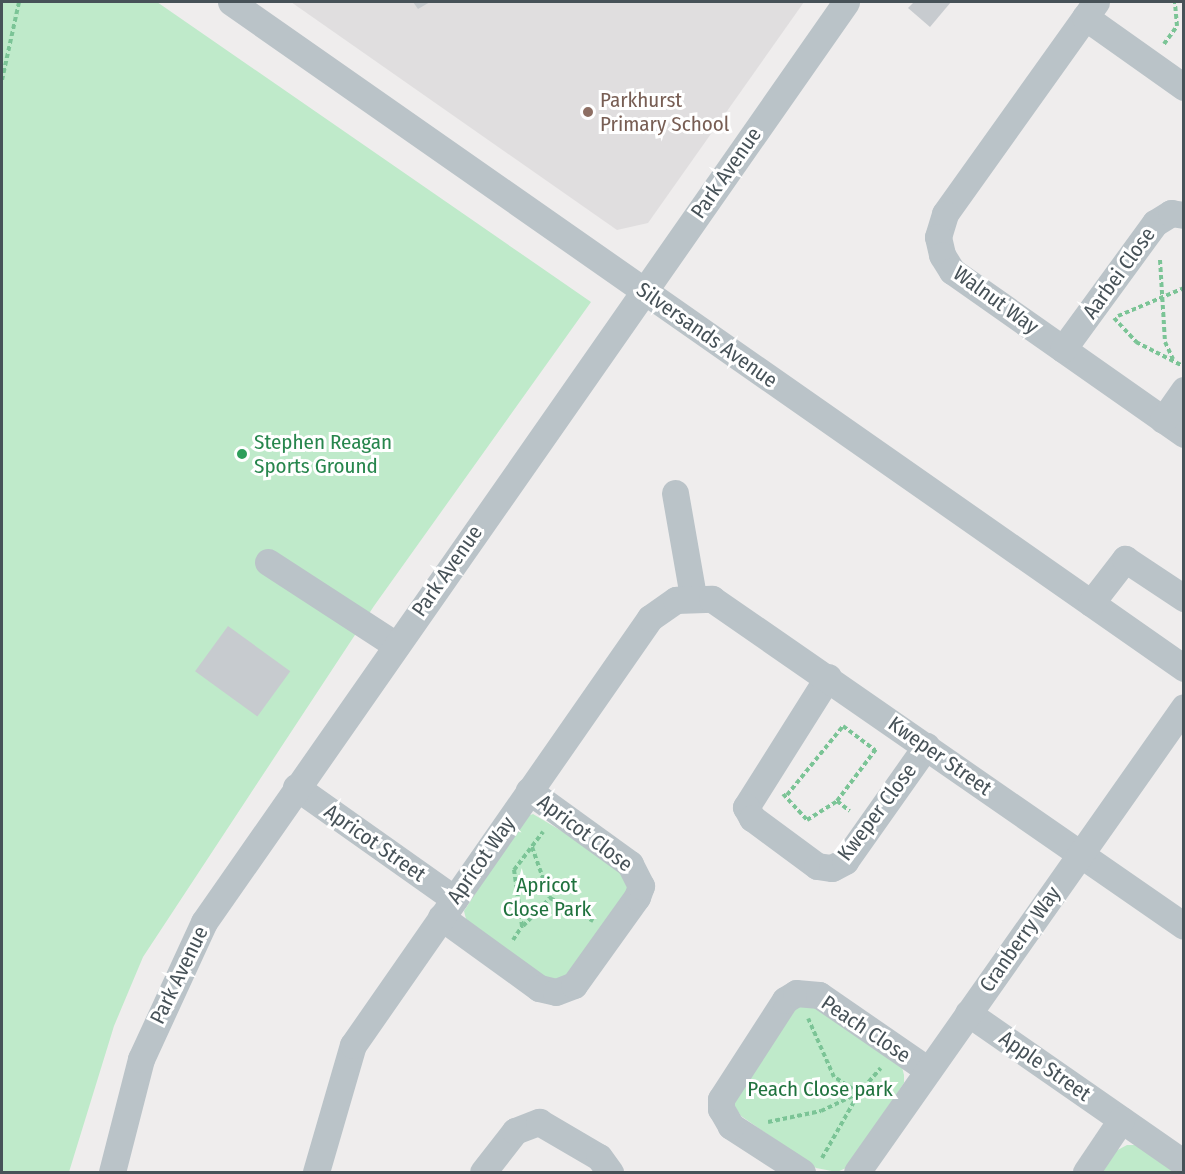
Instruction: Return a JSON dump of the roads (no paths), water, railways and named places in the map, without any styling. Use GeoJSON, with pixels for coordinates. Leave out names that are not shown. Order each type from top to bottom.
{"type":"FeatureCollection","features":[{"type":"Feature","properties":{"kind":"street","name":"Park Avenue"},"geometry":{"type":"LineString","coordinates":[[112,1173],[141,1059],[181,966],[204,922],[296,787],[846,2]]}},
{"type":"Feature","properties":{"kind":"street","name":"Silversands Avenue"},"geometry":{"type":"LineString","coordinates":[[241,4],[643,290],[1184,668]]}},
{"type":"Feature","properties":{"kind":"street"},"geometry":{"type":"LineString","coordinates":[[1090,9],[1150,64],[1184,87]]}},
{"type":"Feature","properties":{"kind":"street","name":"Walnut Way"},"geometry":{"type":"LineString","coordinates":[[1090,9],[945,214],[938,237],[952,271],[1173,427]]}},
{"type":"Feature","properties":{"kind":"street","name":"Aarbei Close"},"geometry":{"type":"LineString","coordinates":[[1063,349],[1105,311],[1155,223],[1171,213],[1184,215]]}},
{"type":"Feature","properties":{"kind":"street"},"geometry":{"type":"LineString","coordinates":[[1173,427],[1184,390]]}},
{"type":"Feature","properties":{"kind":"street"},"geometry":{"type":"LineString","coordinates":[[675,493],[693,596]]}},
{"type":"Feature","properties":{"kind":"street"},"geometry":{"type":"LineString","coordinates":[[1091,603],[1125,559],[1184,598]]}},
{"type":"Feature","properties":{"kind":"street"},"geometry":{"type":"LineString","coordinates":[[268,562],[396,645]]}},
{"type":"Feature","properties":{"kind":"street","name":"Kweper Street"},"geometry":{"type":"LineString","coordinates":[[693,596],[712,599],[828,677],[1184,926]]}},
{"type":"Feature","properties":{"kind":"street","name":"Apricot Way"},"geometry":{"type":"LineString","coordinates":[[325,1168],[349,1052],[650,618],[676,600],[693,596]]}},
{"type":"Feature","properties":{"kind":"street","name":"Kweper Close"},"geometry":{"type":"LineString","coordinates":[[828,677],[748,795],[746,807],[752,818],[817,866],[832,868],[845,861],[926,746]]}},
{"type":"Feature","properties":{"kind":"street","name":"Cranberry Way"},"geometry":{"type":"LineString","coordinates":[[857,1173],[1184,707]]}},
{"type":"Feature","properties":{"kind":"street","name":"Apricot Street"},"geometry":{"type":"LineString","coordinates":[[296,787],[447,908]]}},
{"type":"Feature","properties":{"kind":"street","name":"Apricot Close"},"geometry":{"type":"LineString","coordinates":[[447,908],[500,960],[539,988],[564,990],[637,897],[638,874],[529,791]]}},
{"type":"Feature","properties":{"kind":"street","name":"Peach Close"},"geometry":{"type":"LineString","coordinates":[[802,1172],[754,1141],[724,1117],[721,1099],[785,1000],[796,993],[819,995],[928,1070]]}},
{"type":"Feature","properties":{"kind":"street","name":"Apple Street"},"geometry":{"type":"LineString","coordinates":[[968,1013],[1184,1163]]}},
{"type":"Feature","properties":{"kind":"street"},"geometry":{"type":"LineString","coordinates":[[1086,1173],[1121,1120]]}},
{"type":"Feature","properties":{"kind":"street"},"geometry":{"type":"LineString","coordinates":[[483,1173],[515,1131],[539,1122],[599,1157],[610,1173]]}},
{"type":"Feature","properties":{"kind":"place","name":"Parkhurst Primary School"},"geometry":{"type":"Point","coordinates":[588,112]}},
{"type":"Feature","properties":{"kind":"place","name":"Stephen Reagan Sports Ground"},"geometry":{"type":"Point","coordinates":[242,454]}},
{"type":"Feature","properties":{"kind":"park label","name":"Apricot Close Park"},"geometry":{"type":"Point","coordinates":[547,897]}},
{"type":"Feature","properties":{"kind":"park label","name":"Peach Close park"},"geometry":{"type":"Point","coordinates":[820,1089]}}]}
